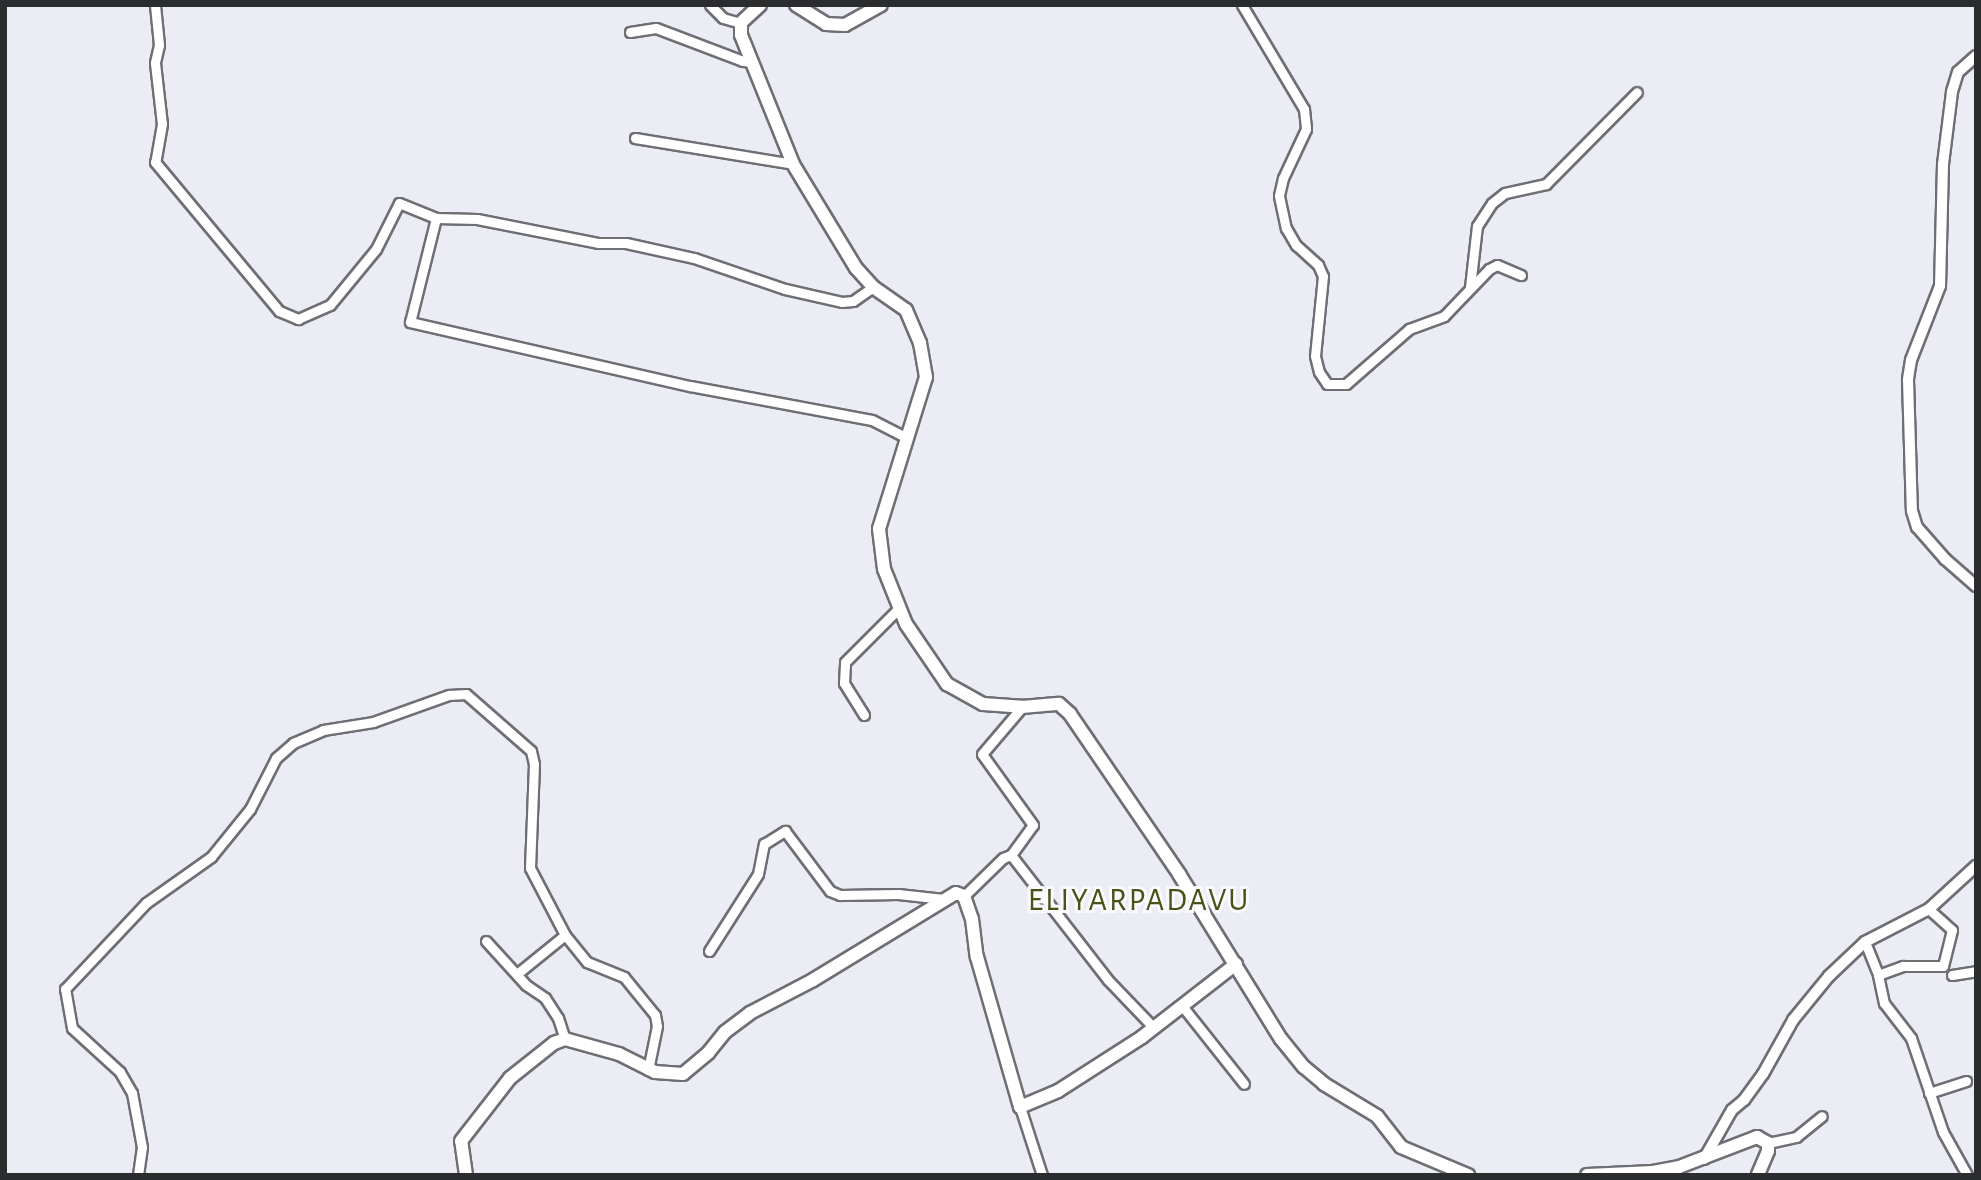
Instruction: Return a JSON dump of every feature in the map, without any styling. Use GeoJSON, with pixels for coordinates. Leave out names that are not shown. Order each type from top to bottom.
{"type":"FeatureCollection","features":[{"type":"Feature","properties":{"kind":"main road"},"geometry":{"type":"LineString","coordinates":[[760,5],[741,23],[741,35],[793,164],[837,238],[873,287],[906,310],[915,325],[920,343],[926,377],[879,529],[884,569],[898,609],[923,653],[947,684],[983,704],[1023,707],[1059,704],[1070,714],[1236,964],[1281,1039],[1304,1067],[1324,1084],[1377,1116],[1401,1147],[1468,1175]]}},
{"type":"Feature","properties":{"kind":"main road"},"geometry":{"type":"LineString","coordinates":[[796,5],[826,24],[845,25],[881,5]]}},
{"type":"Feature","properties":{"kind":"main road"},"geometry":{"type":"LineString","coordinates":[[466,1175],[461,1140],[510,1078],[554,1043],[565,1039],[619,1054],[648,1070],[683,1074],[708,1054],[725,1032],[750,1013],[813,980],[956,893],[964,896],[1006,1065],[1020,1107],[1058,1091],[1154,1028],[1236,964]]}},
{"type":"Feature","properties":{"kind":"main road"},"geometry":{"type":"LineString","coordinates":[[1587,1175],[1653,1172],[1704,1159],[1756,1136],[1768,1143],[1769,1152],[1758,1175]]}},
{"type":"Feature","properties":{"kind":"street"},"geometry":{"type":"LineString","coordinates":[[155,5],[159,45],[155,63],[162,124],[155,162],[279,311],[298,320],[330,305],[376,249],[399,202],[436,218],[477,219],[598,243],[626,243],[694,258],[785,289],[842,302],[853,301],[873,287]]}},
{"type":"Feature","properties":{"kind":"street"},"geometry":{"type":"LineString","coordinates":[[710,5],[723,18],[741,23]]}},
{"type":"Feature","properties":{"kind":"street"},"geometry":{"type":"LineString","coordinates":[[1241,5],[1304,108],[1306,129],[1283,177],[1279,196],[1286,228],[1296,245],[1318,265],[1323,276],[1315,356],[1319,372],[1327,384],[1337,386],[1354,379],[1409,330],[1444,316],[1489,268],[1497,265],[1521,275]]}},
{"type":"Feature","properties":{"kind":"street"},"geometry":{"type":"LineString","coordinates":[[630,32],[656,28],[743,61],[753,62]]}},
{"type":"Feature","properties":{"kind":"street"},"geometry":{"type":"LineString","coordinates":[[1976,56],[1958,72],[1952,92],[1943,164],[1940,286],[1911,359],[1908,380],[1912,511],[1917,527],[1945,559],[1976,586]]}},
{"type":"Feature","properties":{"kind":"street"},"geometry":{"type":"LineString","coordinates":[[1470,287],[1477,226],[1492,203],[1505,193],[1546,184],[1637,92]]}},
{"type":"Feature","properties":{"kind":"street"},"geometry":{"type":"LineString","coordinates":[[635,138],[793,164]]}},
{"type":"Feature","properties":{"kind":"street"},"geometry":{"type":"LineString","coordinates":[[436,218],[410,322],[690,386],[872,420],[907,438]]}},
{"type":"Feature","properties":{"kind":"street"},"geometry":{"type":"LineString","coordinates":[[864,715],[844,683],[845,662],[898,609]]}},
{"type":"Feature","properties":{"kind":"street"},"geometry":{"type":"LineString","coordinates":[[138,1175],[142,1147],[132,1093],[120,1072],[72,1028],[68,1020],[65,989],[146,903],[211,857],[250,809],[276,758],[293,743],[323,730],[373,722],[449,695],[466,694],[531,751],[534,764],[530,868],[565,935],[587,962],[624,977],[655,1016],[657,1026],[648,1070]]}},
{"type":"Feature","properties":{"kind":"street"},"geometry":{"type":"LineString","coordinates":[[964,896],[1003,858],[1011,855],[1033,825],[982,754],[1023,707]]}},
{"type":"Feature","properties":{"kind":"street"},"geometry":{"type":"LineString","coordinates":[[709,951],[758,874],[764,844],[785,831],[831,891],[840,895],[898,894],[944,899]]}},
{"type":"Feature","properties":{"kind":"street"},"geometry":{"type":"LineString","coordinates":[[1011,855],[1108,980],[1154,1028]]}},
{"type":"Feature","properties":{"kind":"street"},"geometry":{"type":"LineString","coordinates":[[1704,1159],[1716,1133],[1763,1074],[1793,1020],[1829,976],[1865,942],[1929,909],[1976,866]]}},
{"type":"Feature","properties":{"kind":"street"},"geometry":{"type":"LineString","coordinates":[[1878,975],[1903,966],[1943,966],[1952,930],[1929,909]]}},
{"type":"Feature","properties":{"kind":"street"},"geometry":{"type":"LineString","coordinates":[[518,973],[565,935]]}},
{"type":"Feature","properties":{"kind":"street"},"geometry":{"type":"LineString","coordinates":[[486,941],[518,973],[526,985],[545,998],[558,1018],[565,1039]]}},
{"type":"Feature","properties":{"kind":"street"},"geometry":{"type":"LineString","coordinates":[[1865,942],[1878,975],[1884,1003],[1911,1038],[1943,1132],[1968,1175]]}},
{"type":"Feature","properties":{"kind":"street"},"geometry":{"type":"LineString","coordinates":[[1952,975],[1976,971]]}},
{"type":"Feature","properties":{"kind":"street"},"geometry":{"type":"LineString","coordinates":[[1183,1007],[1244,1084]]}},
{"type":"Feature","properties":{"kind":"street"},"geometry":{"type":"LineString","coordinates":[[1929,1093],[1966,1082]]}},
{"type":"Feature","properties":{"kind":"street"},"geometry":{"type":"LineString","coordinates":[[1020,1107],[1042,1175]]}},
{"type":"Feature","properties":{"kind":"street"},"geometry":{"type":"LineString","coordinates":[[1768,1143],[1796,1137],[1822,1116]]}},
{"type":"Feature","properties":{"kind":"district","name":"ELIYARPADAVU"},"geometry":{"type":"Point","coordinates":[1139,900]}}]}
